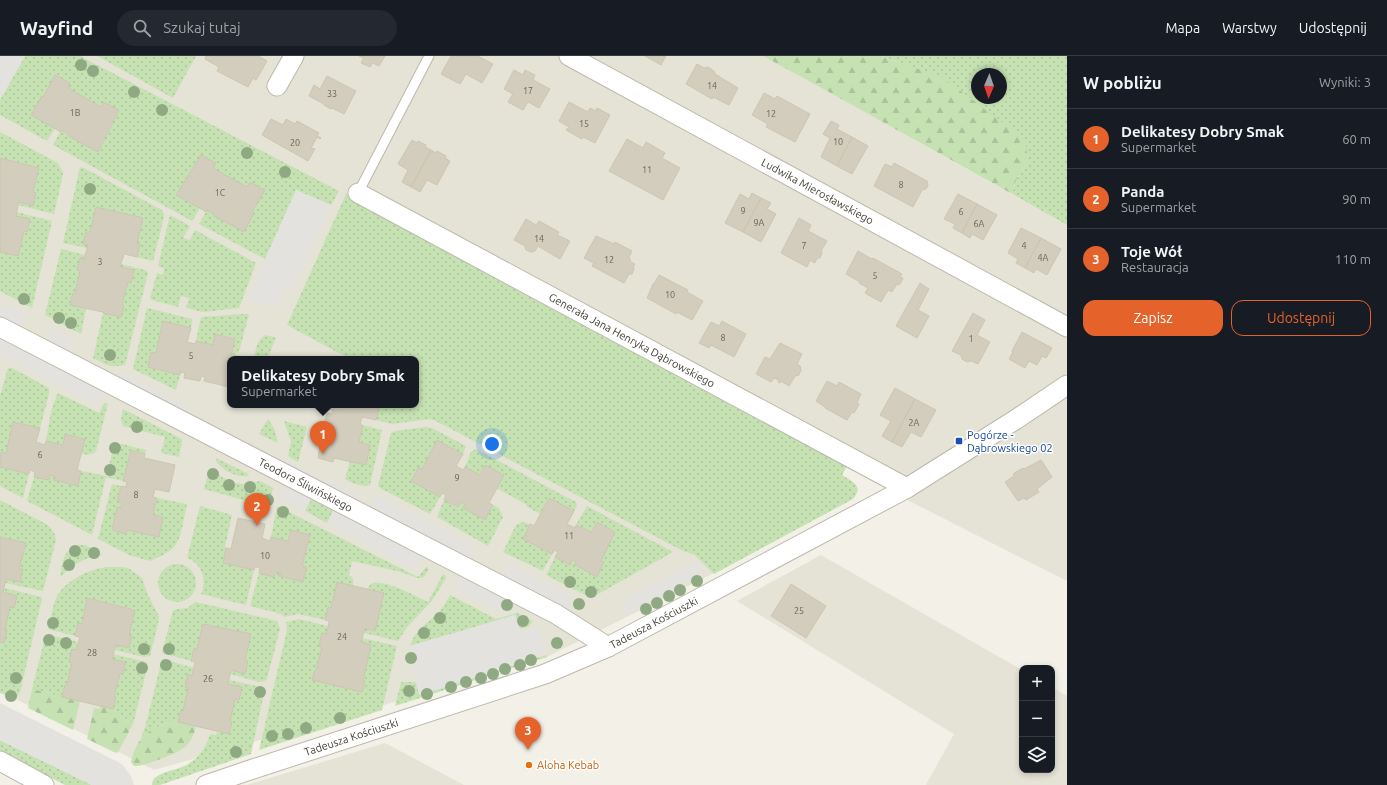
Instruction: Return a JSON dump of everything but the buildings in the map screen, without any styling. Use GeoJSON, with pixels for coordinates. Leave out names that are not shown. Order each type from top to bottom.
{"type":"FeatureCollection","features":[{"type":"Feature","properties":{"kind":"street"},"geometry":{"type":"LineString","coordinates":[[277,86],[294,56]]}},
{"type":"Feature","properties":{"kind":"street","name":"Ludwika Mierosławskiego"},"geometry":{"type":"LineString","coordinates":[[568,56],[1067,327]]}},
{"type":"Feature","properties":{"kind":"street","name":"Generała Jana Henryka Dąbrowskiego"},"geometry":{"type":"LineString","coordinates":[[358,193],[907,488]]}},
{"type":"Feature","properties":{"kind":"street","name":"Teodora Śliwińskiego"},"geometry":{"type":"LineString","coordinates":[[0,327],[549,610],[608,647]]}},
{"type":"Feature","properties":{"kind":"street","name":"Tadeusza Kościuszki"},"geometry":{"type":"LineString","coordinates":[[206,785],[257,767],[545,674],[608,647],[907,488],[1015,420],[1067,384]]}},
{"type":"Feature","properties":{"kind":"street"},"geometry":{"type":"LineString","coordinates":[[0,761],[44,785]]}},
{"type":"Feature","properties":{"kind":"lane"},"geometry":{"type":"LineString","coordinates":[[358,193],[429,56]]}},
{"type":"Feature","properties":{"kind":"shaded area"},"geometry":{"type":"Polygon","coordinates":[[[0,56],[763,56],[826,89],[1067,225],[1067,581],[917,505],[346,195],[358,356],[227,356],[227,408],[419,408],[419,406],[734,563],[547,657],[486,676],[154,770],[0,691],[0,56]]]}},
{"type":"Feature","properties":{"kind":"shaded area"},"geometry":{"type":"Polygon","coordinates":[[[0,56],[25,56],[0,100],[0,56]]]}},
{"type":"Feature","properties":{"kind":"shaded area"},"geometry":{"type":"Polygon","coordinates":[[[296,190],[331,205],[294,287],[287,284],[277,308],[248,300],[296,190]]]}},
{"type":"Feature","properties":{"kind":"shaded area"},"geometry":{"type":"Polygon","coordinates":[[[3,303],[27,315],[21,328],[0,317],[0,310],[3,303]]]}},
{"type":"Feature","properties":{"kind":"shaded area"},"geometry":{"type":"Polygon","coordinates":[[[51,327],[74,340],[68,352],[44,340],[51,327]]]}},
{"type":"Feature","properties":{"kind":"shaded area"},"geometry":{"type":"Polygon","coordinates":[[[0,338],[104,391],[96,404],[0,354],[0,338]]]}},
{"type":"Feature","properties":{"kind":"shaded area"},"geometry":{"type":"Polygon","coordinates":[[[125,374],[187,406],[190,415],[110,375],[125,374]]]}},
{"type":"Feature","properties":{"kind":"shaded area"},"geometry":{"type":"Polygon","coordinates":[[[283,458],[325,480],[331,480],[361,496],[358,502],[282,462],[283,458]]]}},
{"type":"Feature","properties":{"kind":"shaded area"},"geometry":{"type":"Polygon","coordinates":[[[283,485],[311,499],[305,511],[280,498],[283,485]]]}},
{"type":"Feature","properties":{"kind":"shaded area"},"geometry":{"type":"Polygon","coordinates":[[[375,495],[476,547],[470,560],[369,508],[375,495]]]}},
{"type":"Feature","properties":{"kind":"shaded area"},"geometry":{"type":"Polygon","coordinates":[[[333,511],[422,556],[415,569],[327,523],[333,511]]]}},
{"type":"Feature","properties":{"kind":"shaded area"},"geometry":{"type":"Polygon","coordinates":[[[821,555],[1019,668],[1019,773],[1055,773],[1055,689],[1067,696],[1067,785],[926,785],[954,734],[737,601],[821,555]]]}},
{"type":"Feature","properties":{"kind":"shaded area"},"geometry":{"type":"Polygon","coordinates":[[[698,561],[703,573],[627,614],[620,602],[698,561]]]}},
{"type":"Feature","properties":{"kind":"shaded area"},"geometry":{"type":"Polygon","coordinates":[[[508,563],[574,597],[567,610],[502,576],[508,563]]]}},
{"type":"Feature","properties":{"kind":"shaded area"},"geometry":{"type":"Polygon","coordinates":[[[461,576],[504,598],[498,612],[455,588],[461,576]]]}},
{"type":"Feature","properties":{"kind":"shaded area"},"geometry":{"type":"Polygon","coordinates":[[[515,615],[520,629],[539,629],[546,655],[419,695],[413,672],[415,659],[410,646],[515,615]]]}},
{"type":"Feature","properties":{"kind":"shaded area"},"geometry":{"type":"Polygon","coordinates":[[[0,703],[122,764],[131,776],[134,785],[92,785],[0,740],[0,703]]]}},
{"type":"Feature","properties":{"kind":"shaded area"},"geometry":{"type":"Polygon","coordinates":[[[385,743],[464,785],[247,785],[385,743]]]}},
{"type":"Feature","properties":{"kind":"green space"},"geometry":{"type":"Polygon","coordinates":[[[25,56],[80,56],[339,191],[331,205],[296,190],[265,259],[199,224],[207,210],[214,214],[214,216],[244,232],[254,213],[252,212],[264,190],[250,182],[247,187],[213,168],[216,163],[201,155],[177,195],[200,208],[192,221],[53,145],[61,130],[98,152],[119,110],[101,107],[68,88],[70,83],[56,75],[31,115],[55,128],[47,141],[0,115],[0,100],[25,56]]]}},
{"type":"Feature","properties":{"kind":"green space"},"geometry":{"type":"Polygon","coordinates":[[[97,56],[196,56],[173,98],[97,56]]]}},
{"type":"Feature","properties":{"kind":"green space"},"geometry":{"type":"Polygon","coordinates":[[[763,56],[882,56],[899,63],[939,75],[971,99],[971,104],[978,104],[1025,139],[1028,163],[1016,180],[1012,194],[763,56]]]}},
{"type":"Feature","properties":{"kind":"green space"},"geometry":{"type":"Polygon","coordinates":[[[882,56],[1067,56],[1067,225],[1012,194],[1016,180],[1028,163],[899,63],[882,56]]]}},
{"type":"Feature","properties":{"kind":"green space"},"geometry":{"type":"Polygon","coordinates":[[[0,132],[58,163],[63,172],[54,214],[18,205],[19,202],[33,206],[36,193],[33,192],[39,168],[0,158],[0,132]]]}},
{"type":"Feature","properties":{"kind":"green space"},"geometry":{"type":"Polygon","coordinates":[[[80,167],[162,210],[164,217],[153,261],[137,257],[140,244],[137,243],[143,218],[96,207],[90,232],[86,232],[83,244],[88,245],[87,248],[63,243],[80,167]]]}},
{"type":"Feature","properties":{"kind":"green space"},"geometry":{"type":"Polygon","coordinates":[[[346,194],[848,464],[842,475],[856,485],[856,495],[853,499],[714,574],[695,555],[683,551],[436,421],[430,419],[392,424],[376,420],[379,408],[419,408],[419,356],[344,356],[287,325],[346,194]]]}},
{"type":"Feature","properties":{"kind":"green space"},"geometry":{"type":"Polygon","coordinates":[[[17,212],[52,221],[32,308],[0,291],[0,252],[24,231],[27,232],[30,220],[16,216],[17,212]]]}},
{"type":"Feature","properties":{"kind":"green space"},"geometry":{"type":"Polygon","coordinates":[[[170,215],[190,226],[183,238],[190,240],[195,230],[256,263],[239,308],[203,312],[186,308],[189,298],[181,296],[178,307],[152,300],[150,298],[157,273],[163,275],[164,268],[158,266],[170,215]]]}},
{"type":"Feature","properties":{"kind":"green space"},"geometry":{"type":"Polygon","coordinates":[[[61,249],[85,255],[84,259],[80,258],[77,270],[80,271],[75,294],[73,294],[70,305],[86,309],[81,334],[45,315],[61,249]]]}},
{"type":"Feature","properties":{"kind":"green space"},"geometry":{"type":"Polygon","coordinates":[[[121,264],[145,270],[148,273],[125,365],[112,366],[93,358],[103,313],[121,317],[124,306],[122,305],[128,282],[131,283],[134,271],[120,267],[121,264]]]}},
{"type":"Feature","properties":{"kind":"green space"},"geometry":{"type":"Polygon","coordinates":[[[147,308],[192,319],[191,328],[163,322],[156,353],[151,352],[148,367],[180,375],[176,390],[133,369],[147,308]]]}},
{"type":"Feature","properties":{"kind":"green space"},"geometry":{"type":"Polygon","coordinates":[[[249,314],[240,348],[238,352],[233,354],[241,356],[232,356],[235,338],[216,334],[213,345],[196,341],[201,317],[249,314]]]}},
{"type":"Feature","properties":{"kind":"green space"},"geometry":{"type":"Polygon","coordinates":[[[266,335],[276,338],[268,356],[255,356],[258,342],[266,335]]]}},
{"type":"Feature","properties":{"kind":"green space"},"geometry":{"type":"Polygon","coordinates":[[[8,368],[12,368],[49,388],[49,394],[40,428],[13,422],[6,453],[1,452],[0,457],[0,396],[8,368]]]}},
{"type":"Feature","properties":{"kind":"green space"},"geometry":{"type":"Polygon","coordinates":[[[57,394],[60,394],[99,413],[104,403],[108,403],[96,451],[93,454],[81,454],[84,438],[65,434],[63,445],[46,441],[51,412],[57,394]]]}},
{"type":"Feature","properties":{"kind":"green space"},"geometry":{"type":"Polygon","coordinates":[[[123,409],[182,439],[179,457],[161,453],[165,437],[123,426],[121,420],[123,409]]]}},
{"type":"Feature","properties":{"kind":"green space"},"geometry":{"type":"Polygon","coordinates":[[[268,419],[274,428],[278,443],[259,434],[268,419]]]}},
{"type":"Feature","properties":{"kind":"green space"},"geometry":{"type":"Polygon","coordinates":[[[284,421],[307,427],[298,462],[288,456],[291,442],[284,421]]]}},
{"type":"Feature","properties":{"kind":"green space"},"geometry":{"type":"Polygon","coordinates":[[[363,425],[382,430],[370,485],[366,486],[357,485],[345,479],[350,461],[366,465],[370,445],[359,442],[363,425]]]}},
{"type":"Feature","properties":{"kind":"green space"},"geometry":{"type":"Polygon","coordinates":[[[426,427],[432,428],[466,446],[463,454],[437,440],[422,469],[419,467],[412,481],[440,497],[430,514],[378,486],[391,433],[395,431],[426,427]]]}},
{"type":"Feature","properties":{"kind":"green space"},"geometry":{"type":"Polygon","coordinates":[[[122,444],[146,450],[145,454],[131,450],[123,481],[106,477],[92,535],[27,501],[34,477],[49,480],[50,475],[55,476],[54,480],[78,486],[81,471],[107,476],[113,448],[116,445],[122,444]]]}},
{"type":"Feature","properties":{"kind":"green space"},"geometry":{"type":"Polygon","coordinates":[[[476,449],[576,502],[577,506],[574,511],[549,498],[540,514],[526,506],[526,504],[496,488],[503,474],[485,465],[480,475],[465,467],[471,452],[476,449]]]}},
{"type":"Feature","properties":{"kind":"green space"},"geometry":{"type":"Polygon","coordinates":[[[216,458],[249,474],[248,476],[239,476],[230,473],[216,461],[216,458]]]}},
{"type":"Feature","properties":{"kind":"green space"},"geometry":{"type":"Polygon","coordinates":[[[0,467],[29,474],[23,498],[0,486],[0,467]]]}},
{"type":"Feature","properties":{"kind":"green space"},"geometry":{"type":"Polygon","coordinates":[[[210,467],[222,477],[233,482],[246,484],[260,481],[273,488],[269,507],[204,489],[210,467]]]}},
{"type":"Feature","properties":{"kind":"green space"},"geometry":{"type":"Polygon","coordinates":[[[112,484],[121,486],[117,501],[122,502],[121,508],[117,507],[112,530],[126,534],[127,530],[159,537],[163,517],[153,515],[157,498],[187,504],[179,538],[172,549],[150,561],[129,555],[98,539],[112,484]]]}},
{"type":"Feature","properties":{"kind":"green space"},"geometry":{"type":"Polygon","coordinates":[[[311,499],[333,511],[327,523],[305,511],[311,499]]]}},
{"type":"Feature","properties":{"kind":"green space"},"geometry":{"type":"Polygon","coordinates":[[[0,500],[46,524],[54,533],[56,540],[43,591],[5,583],[6,579],[20,582],[23,570],[19,569],[26,544],[0,537],[0,500]]]}},
{"type":"Feature","properties":{"kind":"green space"},"geometry":{"type":"Polygon","coordinates":[[[444,500],[458,507],[461,502],[465,504],[464,508],[485,520],[493,505],[499,508],[503,517],[488,546],[437,517],[444,500]]]}},
{"type":"Feature","properties":{"kind":"green space"},"geometry":{"type":"Polygon","coordinates":[[[200,506],[232,515],[223,563],[254,570],[246,605],[201,594],[203,589],[202,573],[200,568],[192,560],[187,558],[200,506]]]}},
{"type":"Feature","properties":{"kind":"green space"},"geometry":{"type":"Polygon","coordinates":[[[277,506],[416,576],[419,576],[427,566],[429,569],[425,576],[418,578],[397,571],[352,561],[349,575],[353,578],[353,586],[331,608],[328,607],[325,620],[298,614],[284,617],[281,614],[250,606],[259,573],[274,577],[276,572],[281,573],[280,577],[303,582],[307,567],[302,566],[310,535],[291,530],[288,541],[271,537],[277,506]]]}},
{"type":"Feature","properties":{"kind":"green space"},"geometry":{"type":"Polygon","coordinates":[[[587,506],[673,552],[591,598],[546,575],[555,557],[570,565],[572,560],[576,562],[575,566],[597,577],[604,563],[601,561],[615,532],[597,522],[592,532],[576,525],[587,506]]]}},
{"type":"Feature","properties":{"kind":"green space"},"geometry":{"type":"Polygon","coordinates":[[[523,522],[530,524],[523,539],[552,554],[543,571],[503,552],[516,525],[523,522]]]}},
{"type":"Feature","properties":{"kind":"green space"},"geometry":{"type":"Polygon","coordinates":[[[77,545],[86,545],[102,555],[90,557],[79,562],[60,577],[66,554],[77,545]]]}},
{"type":"Feature","properties":{"kind":"green space"},"geometry":{"type":"Polygon","coordinates":[[[173,564],[181,564],[191,569],[195,576],[195,590],[191,597],[181,602],[173,602],[163,597],[161,594],[158,587],[158,579],[163,569],[166,567],[173,564]]]}},
{"type":"Feature","properties":{"kind":"green space"},"geometry":{"type":"Polygon","coordinates":[[[106,567],[128,568],[142,578],[148,595],[159,616],[150,656],[144,657],[115,650],[116,645],[129,648],[132,636],[129,635],[135,609],[87,598],[82,624],[78,623],[75,636],[48,629],[55,601],[63,588],[83,574],[106,567]]]}},
{"type":"Feature","properties":{"kind":"green space"},"geometry":{"type":"Polygon","coordinates":[[[443,574],[446,578],[432,601],[407,627],[398,641],[364,633],[365,628],[374,630],[368,594],[370,584],[377,582],[395,587],[428,602],[443,574]]]}},
{"type":"Feature","properties":{"kind":"green space"},"geometry":{"type":"Polygon","coordinates":[[[4,588],[42,597],[20,692],[16,699],[0,693],[0,642],[5,630],[10,607],[14,608],[17,596],[3,592],[4,588]]]}},
{"type":"Feature","properties":{"kind":"green space"},"geometry":{"type":"Polygon","coordinates":[[[450,595],[496,619],[517,613],[533,621],[528,627],[520,629],[515,615],[410,646],[418,632],[440,611],[450,595]]]}},
{"type":"Feature","properties":{"kind":"green space"},"geometry":{"type":"Polygon","coordinates":[[[196,602],[277,621],[280,629],[267,679],[265,681],[259,682],[230,674],[231,670],[245,674],[248,661],[245,660],[251,634],[203,624],[197,649],[194,648],[191,661],[162,653],[173,610],[187,608],[196,602]]]}},
{"type":"Feature","properties":{"kind":"green space"},"geometry":{"type":"Polygon","coordinates":[[[299,619],[328,626],[326,634],[322,633],[319,646],[322,647],[312,680],[363,681],[371,645],[361,642],[362,638],[397,646],[382,710],[259,750],[287,630],[286,622],[299,619]]]}},
{"type":"Feature","properties":{"kind":"green space"},"geometry":{"type":"Polygon","coordinates":[[[46,634],[78,642],[76,650],[72,649],[69,662],[72,663],[67,685],[65,685],[62,697],[32,689],[46,634]]]}},
{"type":"Feature","properties":{"kind":"green space"},"geometry":{"type":"Polygon","coordinates":[[[113,654],[146,662],[148,664],[133,724],[113,709],[116,697],[114,697],[120,674],[123,674],[126,662],[112,659],[113,654]]]}},
{"type":"Feature","properties":{"kind":"green space"},"geometry":{"type":"Polygon","coordinates":[[[546,655],[547,657],[395,706],[401,682],[417,682],[420,695],[546,655]]]}},
{"type":"Feature","properties":{"kind":"green space"},"geometry":{"type":"Polygon","coordinates":[[[162,659],[194,668],[192,676],[188,675],[185,687],[188,688],[183,711],[181,711],[178,722],[163,724],[141,738],[146,724],[162,659]]]}},
{"type":"Feature","properties":{"kind":"green space"},"geometry":{"type":"Polygon","coordinates":[[[229,680],[263,689],[264,693],[251,754],[160,785],[152,785],[154,779],[160,775],[183,767],[195,759],[203,750],[210,734],[216,735],[217,732],[229,734],[235,699],[239,700],[242,687],[228,684],[229,680]]]}},
{"type":"Feature","properties":{"kind":"green space"},"geometry":{"type":"Polygon","coordinates":[[[32,689],[80,701],[73,730],[28,708],[32,689]]]}},
{"type":"Feature","properties":{"kind":"green space"},"geometry":{"type":"Polygon","coordinates":[[[100,706],[113,709],[133,724],[118,752],[116,753],[87,739],[94,708],[100,709],[100,706]]]}},
{"type":"Feature","properties":{"kind":"green space"},"geometry":{"type":"Polygon","coordinates":[[[171,721],[196,726],[194,734],[187,745],[183,749],[165,757],[146,764],[134,766],[131,762],[141,739],[151,730],[171,721]]]}},
{"type":"Feature","properties":{"kind":"green space"},"geometry":{"type":"Polygon","coordinates":[[[0,740],[92,785],[65,785],[0,751],[0,740]]]}},
{"type":"Feature","properties":{"kind":"place","name":"Pogórze - Dąbrowskiego 02"},"geometry":{"type":"Point","coordinates":[959,441]}},
{"type":"Feature","properties":{"kind":"place","name":"Delikatesy Dobry Smak"},"geometry":{"type":"Point","coordinates":[323,454]}},
{"type":"Feature","properties":{"kind":"place","name":"Panda"},"geometry":{"type":"Point","coordinates":[257,526]}},
{"type":"Feature","properties":{"kind":"place","name":"Toje Wół"},"geometry":{"type":"Point","coordinates":[528,750]}},
{"type":"Feature","properties":{"kind":"place","name":"Aloha Kebab"},"geometry":{"type":"Point","coordinates":[529,765]}}]}
